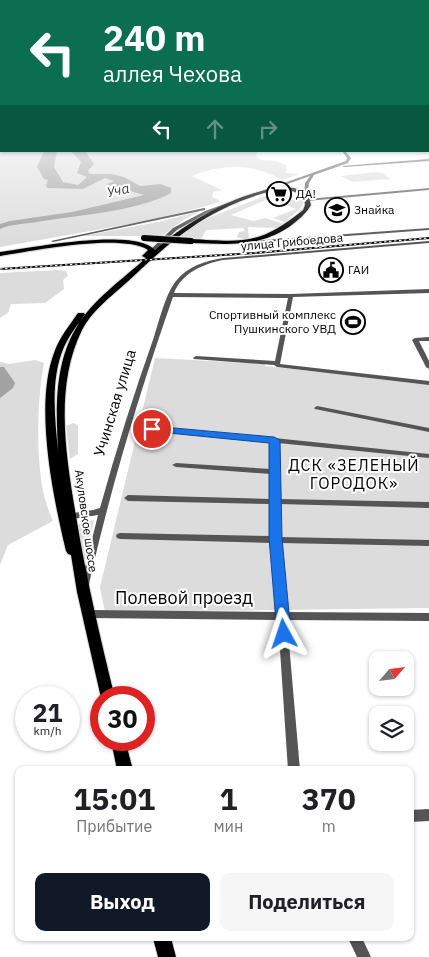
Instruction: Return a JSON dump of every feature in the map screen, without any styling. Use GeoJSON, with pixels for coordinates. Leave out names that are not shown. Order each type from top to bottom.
{"type":"FeatureCollection","features":[{"type":"Feature","properties":{"kind":"main road"},"geometry":{"type":"LineString","coordinates":[[0,249],[53,241],[102,237],[251,242],[268,238],[305,211],[306,197],[293,189],[274,189]]}},
{"type":"Feature","properties":{"kind":"main road","name":"Акуловское шоссе"},"geometry":{"type":"LineString","coordinates":[[67,516],[60,412],[61,381],[67,353],[79,328],[101,303],[180,231],[210,213],[274,189]]}},
{"type":"Feature","properties":{"kind":"main road"},"geometry":{"type":"LineString","coordinates":[[0,254],[93,243],[137,244],[149,247],[152,250]]}},
{"type":"Feature","properties":{"kind":"main road","name":"Акуловское шоссе"},"geometry":{"type":"LineString","coordinates":[[83,592],[55,469],[51,420],[52,381],[57,356],[70,329],[84,312],[152,250]]}},
{"type":"Feature","properties":{"kind":"main road","name":"Учинская улица"},"geometry":{"type":"LineString","coordinates":[[83,592],[105,686]]}},
{"type":"Feature","properties":{"kind":"main road"},"geometry":{"type":"LineString","coordinates":[[121,751],[124,766]]}},
{"type":"Feature","properties":{"kind":"main road"},"geometry":{"type":"LineString","coordinates":[[163,941],[166,957]]}},
{"type":"Feature","properties":{"kind":"street"},"geometry":{"type":"LineString","coordinates":[[344,152],[348,158],[347,164]]}},
{"type":"Feature","properties":{"kind":"street","name":"Акуловское шоссе"},"geometry":{"type":"LineString","coordinates":[[152,250],[175,229],[191,219],[240,198],[337,166],[429,160]]}},
{"type":"Feature","properties":{"kind":"street"},"geometry":{"type":"LineString","coordinates":[[316,173],[307,183],[306,197],[429,189]]}},
{"type":"Feature","properties":{"kind":"street","name":"Акуловское шоссе"},"geometry":{"type":"LineString","coordinates":[[274,189],[316,173]]}},
{"type":"Feature","properties":{"kind":"street"},"geometry":{"type":"LineString","coordinates":[[53,241],[147,222],[240,198]]}},
{"type":"Feature","properties":{"kind":"street"},"geometry":{"type":"LineString","coordinates":[[251,242],[429,230]]}},
{"type":"Feature","properties":{"kind":"street"},"geometry":{"type":"LineString","coordinates":[[278,232],[279,236],[290,239]]}},
{"type":"Feature","properties":{"kind":"street","name":"улица Грибоедова"},"geometry":{"type":"LineString","coordinates":[[171,295],[180,279],[192,269],[213,260],[429,242]]}},
{"type":"Feature","properties":{"kind":"street"},"geometry":{"type":"LineString","coordinates":[[171,295],[291,296],[429,291]]}},
{"type":"Feature","properties":{"kind":"street","name":"Учинская улица"},"geometry":{"type":"LineString","coordinates":[[83,592],[102,510],[148,356],[171,295]]}},
{"type":"Feature","properties":{"kind":"street"},"geometry":{"type":"LineString","coordinates":[[278,364],[291,296]]}},
{"type":"Feature","properties":{"kind":"street"},"geometry":{"type":"LineString","coordinates":[[429,339],[415,340],[429,367]]}},
{"type":"Feature","properties":{"kind":"street"},"geometry":{"type":"LineString","coordinates":[[196,358],[278,364],[429,383]]}},
{"type":"Feature","properties":{"kind":"street"},"geometry":{"type":"LineString","coordinates":[[318,408],[429,430]]}},
{"type":"Feature","properties":{"kind":"street"},"geometry":{"type":"LineString","coordinates":[[152,429],[429,456]]}},
{"type":"Feature","properties":{"kind":"street"},"geometry":{"type":"LineString","coordinates":[[274,440],[273,472],[276,538],[294,766]]}},
{"type":"Feature","properties":{"kind":"street"},"geometry":{"type":"LineString","coordinates":[[176,464],[273,472]]}},
{"type":"Feature","properties":{"kind":"street"},"geometry":{"type":"LineString","coordinates":[[128,498],[429,505]]}},
{"type":"Feature","properties":{"kind":"street"},"geometry":{"type":"LineString","coordinates":[[67,516],[94,514],[102,510]]}},
{"type":"Feature","properties":{"kind":"street"},"geometry":{"type":"LineString","coordinates":[[120,536],[276,538],[429,543]]}},
{"type":"Feature","properties":{"kind":"street","name":"Полевой проезд"},"geometry":{"type":"LineString","coordinates":[[89,614],[429,616]]}},
{"type":"Feature","properties":{"kind":"street"},"geometry":{"type":"LineString","coordinates":[[414,816],[429,815]]}},
{"type":"Feature","properties":{"kind":"street"},"geometry":{"type":"LineString","coordinates":[[356,941],[364,957]]}},
{"type":"Feature","properties":{"kind":"shaded area"},"geometry":{"type":"Polygon","coordinates":[[[0,152],[258,152],[256,156],[261,160],[276,161],[286,165],[286,173],[300,174],[282,180],[271,174],[249,168],[215,169],[192,176],[222,190],[213,192],[212,197],[220,201],[214,204],[147,221],[0,247],[0,152]]]}},
{"type":"Feature","properties":{"kind":"shaded area"},"geometry":{"type":"Polygon","coordinates":[[[44,152],[57,152],[54,167],[63,182],[78,185],[87,177],[77,173],[81,162],[72,152],[86,152],[94,164],[88,171],[90,174],[112,174],[124,177],[140,186],[161,184],[171,188],[171,193],[140,205],[123,209],[13,225],[0,229],[0,224],[10,221],[72,212],[144,195],[109,185],[107,184],[114,181],[105,178],[83,189],[47,188],[48,180],[44,179],[37,167],[44,152]]]}},
{"type":"Feature","properties":{"kind":"shaded area"},"geometry":{"type":"Polygon","coordinates":[[[383,173],[390,179],[353,182],[341,176],[383,173]]]}},
{"type":"Feature","properties":{"kind":"shaded area"},"geometry":{"type":"Polygon","coordinates":[[[265,196],[270,198],[231,215],[253,221],[265,218],[284,224],[281,228],[248,227],[249,241],[237,237],[239,232],[245,231],[243,228],[206,230],[201,239],[179,236],[195,223],[265,196]]]}},
{"type":"Feature","properties":{"kind":"shaded area"},"geometry":{"type":"Polygon","coordinates":[[[304,199],[302,207],[285,222],[273,218],[296,209],[277,201],[304,199]]]}},
{"type":"Feature","properties":{"kind":"shaded area"},"geometry":{"type":"Polygon","coordinates":[[[201,211],[183,220],[162,236],[82,236],[158,222],[201,211]]]}},
{"type":"Feature","properties":{"kind":"shaded area"},"geometry":{"type":"Polygon","coordinates":[[[66,271],[68,276],[63,280],[64,289],[45,303],[11,304],[8,313],[0,318],[0,273],[66,271]]]}},
{"type":"Feature","properties":{"kind":"shaded area","name":"ДСК «ЗЕЛЕНЫЙ ГОРОДОК»"},"geometry":{"type":"Polygon","coordinates":[[[155,358],[265,364],[265,366],[429,384],[429,608],[105,612],[100,587],[155,358]]]}},
{"type":"Feature","properties":{"kind":"shaded area"},"geometry":{"type":"Polygon","coordinates":[[[35,360],[44,363],[39,410],[38,444],[44,495],[53,521],[8,545],[0,565],[0,362],[9,364],[35,360]]]}},
{"type":"Feature","properties":{"kind":"shaded area"},"geometry":{"type":"Polygon","coordinates":[[[0,367],[4,367],[15,383],[13,388],[0,398],[0,367]]]}},
{"type":"Feature","properties":{"kind":"shaded area"},"geometry":{"type":"Polygon","coordinates":[[[73,423],[78,425],[78,454],[70,459],[66,426],[73,423]]]}},
{"type":"Feature","properties":{"kind":"shaded area"},"geometry":{"type":"Polygon","coordinates":[[[94,520],[83,570],[76,525],[94,520]]]}},
{"type":"Feature","properties":{"kind":"railway"},"geometry":{"type":"LineString","coordinates":[[0,269],[255,253],[429,238]]}},
{"type":"Feature","properties":{"kind":"place","name":"ДА!"},"geometry":{"type":"Point","coordinates":[279,194]}},
{"type":"Feature","properties":{"kind":"place","name":"Знайка"},"geometry":{"type":"Point","coordinates":[337,210]}},
{"type":"Feature","properties":{"kind":"place","name":"ГАИ"},"geometry":{"type":"Point","coordinates":[331,270]}},
{"type":"Feature","properties":{"kind":"place","name":"Спортивный комплекс Пушкинского УВД"},"geometry":{"type":"Point","coordinates":[353,322]}},
{"type":"Feature","properties":{"kind":"district","name":"ДСК «ЗЕЛЕНЫЙ ГОРОДОК»"},"geometry":{"type":"Point","coordinates":[354,474]}},
{"type":"Feature","properties":{"kind":"route"},"geometry":{"type":"LineString","coordinates":[[152,429],[274,440],[273,472],[276,538],[284,634]]}},
{"type":"Feature","properties":{"kind":"water label","name":"Уча"},"geometry":{"type":"Point","coordinates":[118,190]}}]}
